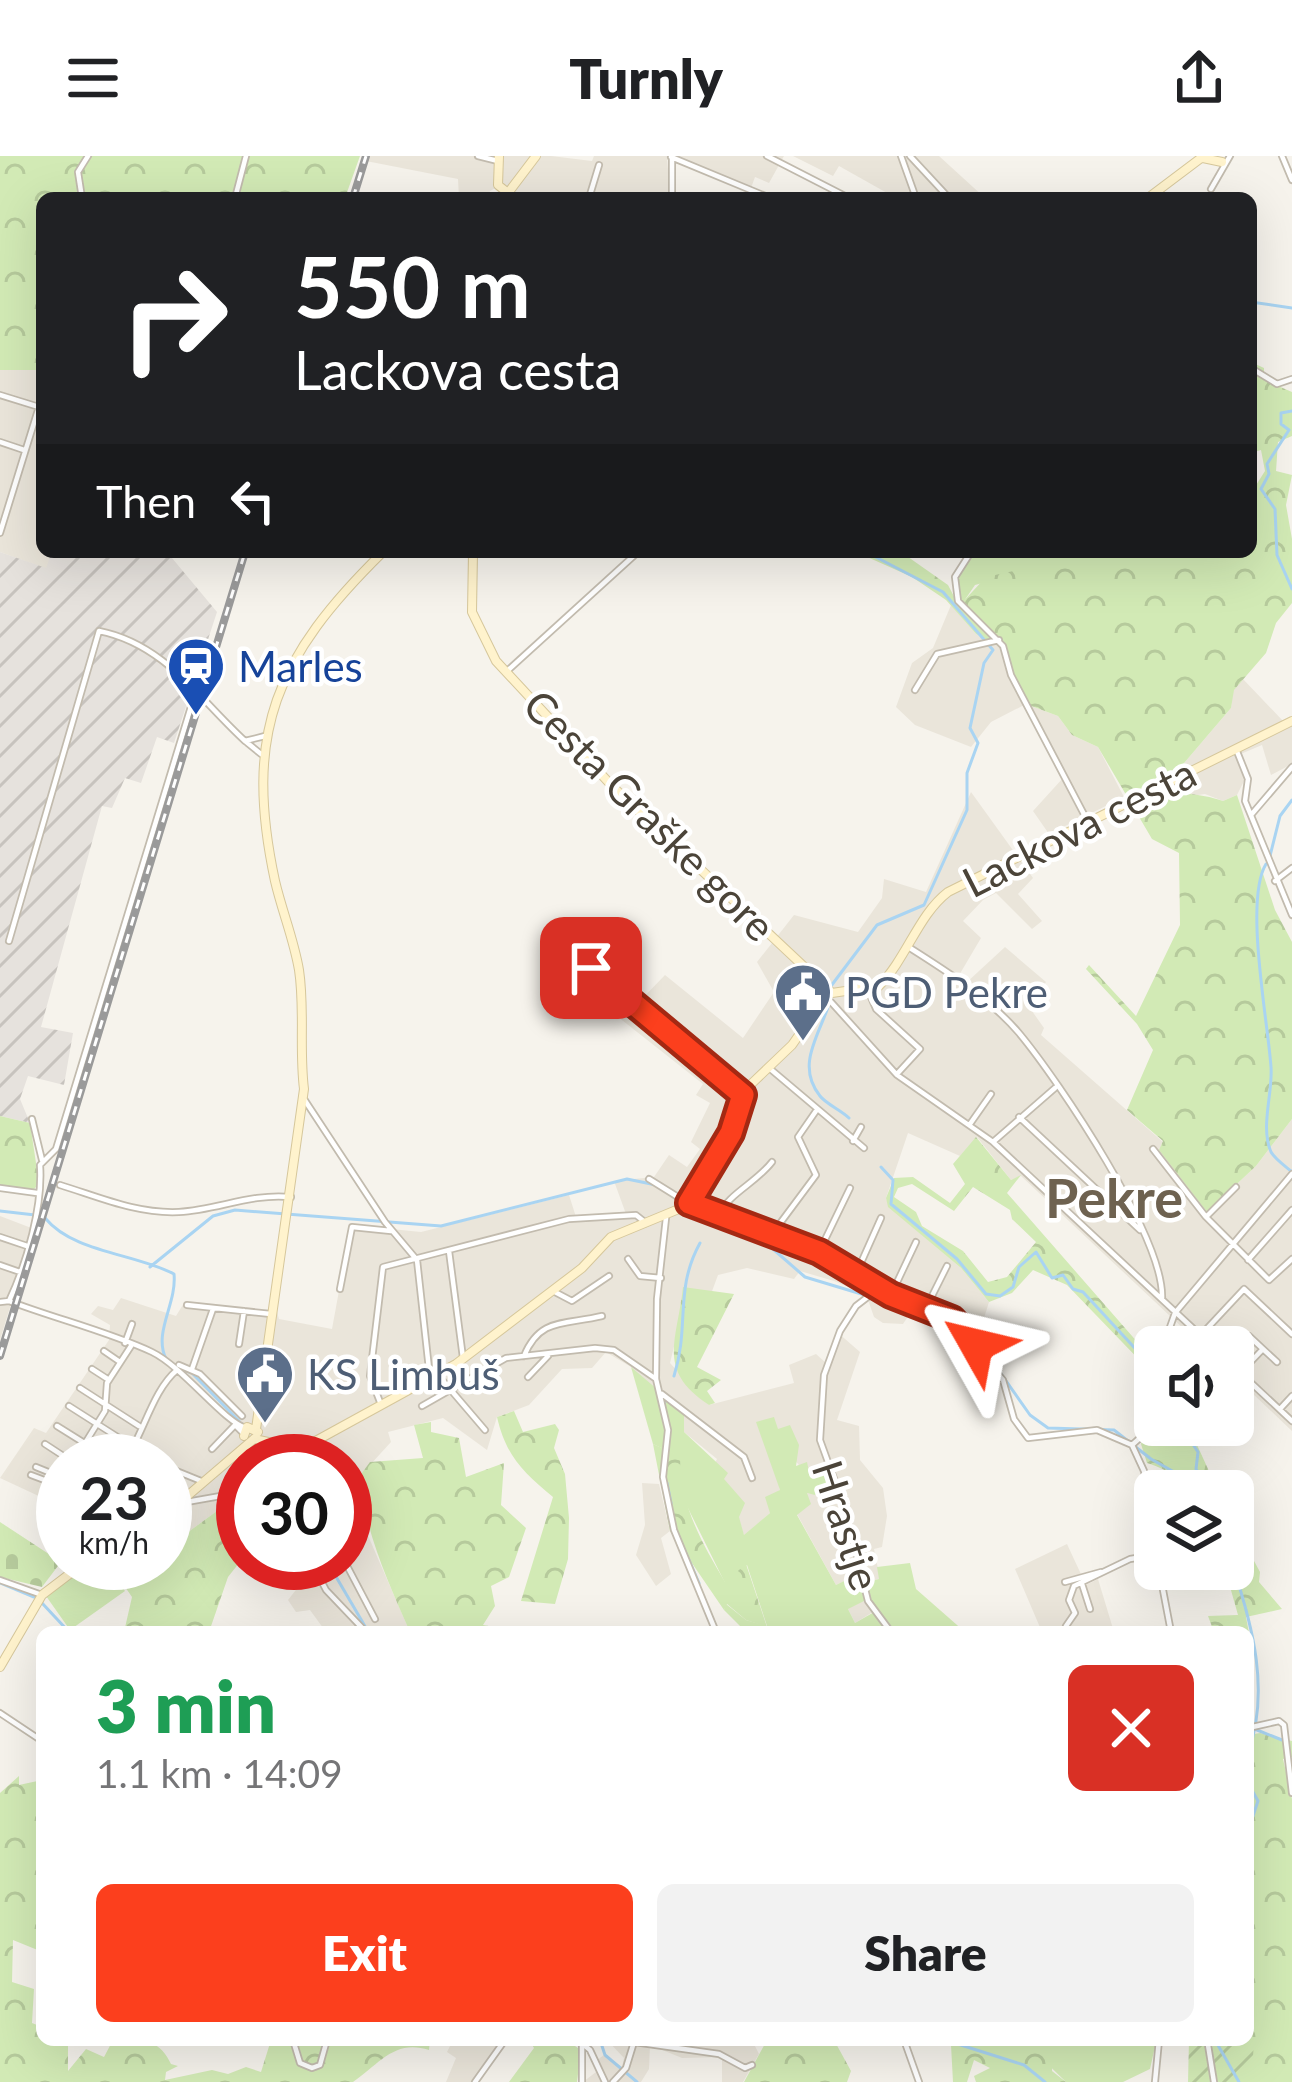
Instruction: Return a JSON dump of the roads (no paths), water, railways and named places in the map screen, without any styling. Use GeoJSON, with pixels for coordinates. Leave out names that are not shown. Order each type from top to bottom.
{"type":"FeatureCollection","features":[{"type":"Feature","properties":{"kind":"street"},"geometry":{"type":"LineString","coordinates":[[81,192],[78,172],[88,156]]}},
{"type":"Feature","properties":{"kind":"street"},"geometry":{"type":"LineString","coordinates":[[237,192],[246,156]]}},
{"type":"Feature","properties":{"kind":"street"},"geometry":{"type":"LineString","coordinates":[[478,156],[498,158],[504,192]]}},
{"type":"Feature","properties":{"kind":"street"},"geometry":{"type":"LineString","coordinates":[[506,192],[536,156]]}},
{"type":"Feature","properties":{"kind":"street"},"geometry":{"type":"LineString","coordinates":[[672,192],[671,156],[756,192]]}},
{"type":"Feature","properties":{"kind":"street"},"geometry":{"type":"LineString","coordinates":[[767,156],[837,192]]}},
{"type":"Feature","properties":{"kind":"street"},"geometry":{"type":"LineString","coordinates":[[901,156],[914,192]]}},
{"type":"Feature","properties":{"kind":"street"},"geometry":{"type":"LineString","coordinates":[[910,156],[943,192]]}},
{"type":"Feature","properties":{"kind":"street"},"geometry":{"type":"LineString","coordinates":[[1282,156],[1292,180]]}},
{"type":"Feature","properties":{"kind":"street"},"geometry":{"type":"LineString","coordinates":[[1155,192],[1208,157],[1211,189]]}},
{"type":"Feature","properties":{"kind":"street"},"geometry":{"type":"LineString","coordinates":[[592,192],[599,165]]}},
{"type":"Feature","properties":{"kind":"street"},"geometry":{"type":"LineString","coordinates":[[1257,372],[1277,384],[1292,379]]}},
{"type":"Feature","properties":{"kind":"street"},"geometry":{"type":"LineString","coordinates":[[0,395],[36,405]]}},
{"type":"Feature","properties":{"kind":"street"},"geometry":{"type":"LineString","coordinates":[[0,533],[36,424]]}},
{"type":"Feature","properties":{"kind":"street"},"geometry":{"type":"LineString","coordinates":[[0,442],[24,450]]}},
{"type":"Feature","properties":{"kind":"street"},"geometry":{"type":"LineString","coordinates":[[178,1367],[192,1369],[235,1425],[251,1434],[267,1363],[304,1099],[300,973],[268,846],[261,754],[301,649],[378,558]]}},
{"type":"Feature","properties":{"kind":"street","name":"Cesta Graške gore"},"geometry":{"type":"LineString","coordinates":[[472,558],[469,592],[477,630],[506,672],[628,802],[824,983],[834,998]]}},
{"type":"Feature","properties":{"kind":"street"},"geometry":{"type":"LineString","coordinates":[[506,672],[631,558]]}},
{"type":"Feature","properties":{"kind":"street"},"geometry":{"type":"LineString","coordinates":[[966,558],[955,577],[956,595],[999,640],[1087,820]]}},
{"type":"Feature","properties":{"kind":"street"},"geometry":{"type":"LineString","coordinates":[[9,941],[99,632],[141,645],[196,687],[261,754]]}},
{"type":"Feature","properties":{"kind":"street"},"geometry":{"type":"LineString","coordinates":[[914,689],[937,654],[999,640]]}},
{"type":"Feature","properties":{"kind":"street"},"geometry":{"type":"LineString","coordinates":[[42,1160],[52,1158],[56,1149],[196,687]]}},
{"type":"Feature","properties":{"kind":"street","name":"Lackova cesta"},"geometry":{"type":"LineString","coordinates":[[868,990],[884,982],[941,897],[1292,721]]}},
{"type":"Feature","properties":{"kind":"street"},"geometry":{"type":"LineString","coordinates":[[245,741],[265,736]]}},
{"type":"Feature","properties":{"kind":"street"},"geometry":{"type":"LineString","coordinates":[[1235,749],[1248,779],[1245,801],[1292,915]]}},
{"type":"Feature","properties":{"kind":"street"},"geometry":{"type":"LineString","coordinates":[[1251,815],[1292,766]]}},
{"type":"Feature","properties":{"kind":"street"},"geometry":{"type":"LineString","coordinates":[[1275,881],[1292,868]]}},
{"type":"Feature","properties":{"kind":"street"},"geometry":{"type":"LineString","coordinates":[[910,948],[1016,1030],[1101,1150],[1144,1234],[1162,1299]]}},
{"type":"Feature","properties":{"kind":"street"},"geometry":{"type":"LineString","coordinates":[[591,968],[743,1095]]}},
{"type":"Feature","properties":{"kind":"street"},"geometry":{"type":"LineString","coordinates":[[319,1434],[463,1358],[582,1268],[611,1238],[666,1218],[689,1203],[731,1133],[743,1095],[834,998],[868,990],[876,1009],[920,1049],[897,1075]]}},
{"type":"Feature","properties":{"kind":"street"},"geometry":{"type":"LineString","coordinates":[[834,998],[852,1032],[897,1075],[993,1142],[1190,1326]]}},
{"type":"Feature","properties":{"kind":"street"},"geometry":{"type":"LineString","coordinates":[[768,1067],[864,1148]]}},
{"type":"Feature","properties":{"kind":"street"},"geometry":{"type":"LineString","coordinates":[[993,1142],[1054,1088]]}},
{"type":"Feature","properties":{"kind":"street"},"geometry":{"type":"LineString","coordinates":[[970,1124],[992,1094]]}},
{"type":"Feature","properties":{"kind":"street"},"geometry":{"type":"LineString","coordinates":[[304,1099],[388,1226],[417,1260],[434,1376],[485,1430]]}},
{"type":"Feature","properties":{"kind":"street"},"geometry":{"type":"LineString","coordinates":[[780,1240],[781,1222],[816,1175],[798,1137],[816,1111]]}},
{"type":"Feature","properties":{"kind":"street"},"geometry":{"type":"LineString","coordinates":[[1019,1118],[1144,1234]]}},
{"type":"Feature","properties":{"kind":"street"},"geometry":{"type":"LineString","coordinates":[[32,1119],[42,1160],[35,1208],[20,1272],[3,1300],[152,1352],[242,1416]]}},
{"type":"Feature","properties":{"kind":"street"},"geometry":{"type":"LineString","coordinates":[[853,1141],[861,1127]]}},
{"type":"Feature","properties":{"kind":"street"},"geometry":{"type":"LineString","coordinates":[[1153,1149],[1232,1246],[1271,1281],[1292,1259]]}},
{"type":"Feature","properties":{"kind":"street"},"geometry":{"type":"LineString","coordinates":[[718,1216],[727,1199],[757,1182],[772,1162]]}},
{"type":"Feature","properties":{"kind":"street"},"geometry":{"type":"LineString","coordinates":[[1170,1326],[1175,1313],[1291,1177]]}},
{"type":"Feature","properties":{"kind":"street"},"geometry":{"type":"LineString","coordinates":[[649,1179],[718,1216],[819,1252],[891,1295],[965,1329],[1004,1380],[1014,1419],[1028,1438],[1097,1430],[1134,1444]]}},
{"type":"Feature","properties":{"kind":"street"},"geometry":{"type":"LineString","coordinates":[[60,1185],[158,1212],[194,1210],[254,1196],[291,1197]]}},
{"type":"Feature","properties":{"kind":"street"},"geometry":{"type":"LineString","coordinates":[[1206,1216],[1236,1187]]}},
{"type":"Feature","properties":{"kind":"street"},"geometry":{"type":"LineString","coordinates":[[0,1188],[37,1193]]}},
{"type":"Feature","properties":{"kind":"street"},"geometry":{"type":"LineString","coordinates":[[819,1252],[850,1188]]}},
{"type":"Feature","properties":{"kind":"street"},"geometry":{"type":"LineString","coordinates":[[1247,1260],[1292,1210]]}},
{"type":"Feature","properties":{"kind":"street"},"geometry":{"type":"LineString","coordinates":[[380,1402],[370,1376],[383,1268],[598,1215],[636,1215],[646,1223]]}},
{"type":"Feature","properties":{"kind":"street"},"geometry":{"type":"LineString","coordinates":[[666,1218],[656,1379],[668,1430],[662,1477],[674,1530],[714,1626]]}},
{"type":"Feature","properties":{"kind":"street"},"geometry":{"type":"LineString","coordinates":[[856,1274],[881,1218]]}},
{"type":"Feature","properties":{"kind":"street"},"geometry":{"type":"LineString","coordinates":[[340,1289],[352,1227],[388,1226]]}},
{"type":"Feature","properties":{"kind":"street"},"geometry":{"type":"LineString","coordinates":[[0,1237],[27,1246]]}},
{"type":"Feature","properties":{"kind":"street"},"geometry":{"type":"LineString","coordinates":[[891,1295],[916,1242]]}},
{"type":"Feature","properties":{"kind":"street"},"geometry":{"type":"LineString","coordinates":[[449,1251],[463,1358]]}},
{"type":"Feature","properties":{"kind":"street"},"geometry":{"type":"LineString","coordinates":[[628,1259],[640,1276],[661,1278]]}},
{"type":"Feature","properties":{"kind":"street"},"geometry":{"type":"LineString","coordinates":[[0,1265],[20,1272]]}},
{"type":"Feature","properties":{"kind":"street"},"geometry":{"type":"LineString","coordinates":[[926,1308],[947,1266]]}},
{"type":"Feature","properties":{"kind":"street"},"geometry":{"type":"LineString","coordinates":[[551,1289],[572,1301],[609,1276]]}},
{"type":"Feature","properties":{"kind":"street","name":"Hrastje"},"geometry":{"type":"LineString","coordinates":[[879,1288],[856,1306],[840,1331],[824,1375],[820,1440],[845,1509],[868,1601],[887,1626]]}},
{"type":"Feature","properties":{"kind":"street"},"geometry":{"type":"LineString","coordinates":[[1210,1326],[1244,1288],[1292,1334]]}},
{"type":"Feature","properties":{"kind":"street"},"geometry":{"type":"LineString","coordinates":[[187,1305],[274,1314]]}},
{"type":"Feature","properties":{"kind":"street"},"geometry":{"type":"LineString","coordinates":[[192,1369],[212,1309]]}},
{"type":"Feature","properties":{"kind":"street"},"geometry":{"type":"LineString","coordinates":[[239,1344],[244,1311]]}},
{"type":"Feature","properties":{"kind":"street"},"geometry":{"type":"LineString","coordinates":[[523,1358],[537,1330],[602,1316]]}},
{"type":"Feature","properties":{"kind":"street"},"geometry":{"type":"LineString","coordinates":[[97,1398],[120,1362],[133,1324]]}},
{"type":"Feature","properties":{"kind":"street"},"geometry":{"type":"LineString","coordinates":[[1254,1341],[1277,1362]]}},
{"type":"Feature","properties":{"kind":"street"},"geometry":{"type":"LineString","coordinates":[[422,1406],[452,1393],[495,1363],[548,1355],[609,1348],[656,1379]]}},
{"type":"Feature","properties":{"kind":"street"},"geometry":{"type":"LineString","coordinates":[[1254,1358],[1263,1349]]}},
{"type":"Feature","properties":{"kind":"street"},"geometry":{"type":"LineString","coordinates":[[104,1352],[120,1362]]}},
{"type":"Feature","properties":{"kind":"street"},"geometry":{"type":"LineString","coordinates":[[528,1377],[548,1355]]}},
{"type":"Feature","properties":{"kind":"street"},"geometry":{"type":"LineString","coordinates":[[141,1434],[152,1416],[158,1387],[178,1367]]}},
{"type":"Feature","properties":{"kind":"street"},"geometry":{"type":"LineString","coordinates":[[92,1369],[108,1381]]}},
{"type":"Feature","properties":{"kind":"street"},"geometry":{"type":"LineString","coordinates":[[91,1434],[106,1405],[108,1381]]}},
{"type":"Feature","properties":{"kind":"street"},"geometry":{"type":"LineString","coordinates":[[1254,1386],[1292,1420]]}},
{"type":"Feature","properties":{"kind":"street"},"geometry":{"type":"LineString","coordinates":[[80,1388],[139,1426]]}},
{"type":"Feature","properties":{"kind":"street","name":"Hrastje"},"geometry":{"type":"LineString","coordinates":[[662,1394],[744,1457],[752,1478]]}},
{"type":"Feature","properties":{"kind":"street"},"geometry":{"type":"LineString","coordinates":[[1280,1409],[1292,1396]]}},
{"type":"Feature","properties":{"kind":"street"},"geometry":{"type":"LineString","coordinates":[[69,1406],[111,1434]]}},
{"type":"Feature","properties":{"kind":"street"},"geometry":{"type":"LineString","coordinates":[[212,1449],[235,1425]]}},
{"type":"Feature","properties":{"kind":"street"},"geometry":{"type":"LineString","coordinates":[[57,1426],[69,1434]]}},
{"type":"Feature","properties":{"kind":"street"},"geometry":{"type":"LineString","coordinates":[[192,1490],[216,1468]]}},
{"type":"Feature","properties":{"kind":"street"},"geometry":{"type":"LineString","coordinates":[[31,1475],[36,1477]]}},
{"type":"Feature","properties":{"kind":"street"},"geometry":{"type":"LineString","coordinates":[[192,1477],[201,1480]]}},
{"type":"Feature","properties":{"kind":"street"},"geometry":{"type":"LineString","coordinates":[[1065,1582],[1134,1562]]}},
{"type":"Feature","properties":{"kind":"street"},"geometry":{"type":"LineString","coordinates":[[1066,1626],[1075,1613],[1071,1589],[1107,1571]]}},
{"type":"Feature","properties":{"kind":"street"},"geometry":{"type":"LineString","coordinates":[[0,1580],[42,1595]]}},
{"type":"Feature","properties":{"kind":"street"},"geometry":{"type":"LineString","coordinates":[[1082,1584],[1090,1609]]}},
{"type":"Feature","properties":{"kind":"street"},"geometry":{"type":"LineString","coordinates":[[0,1667],[49,1590]]}},
{"type":"Feature","properties":{"kind":"street"},"geometry":{"type":"LineString","coordinates":[[326,1590],[360,1626]]}},
{"type":"Feature","properties":{"kind":"street"},"geometry":{"type":"LineString","coordinates":[[360,1590],[375,1619]]}},
{"type":"Feature","properties":{"kind":"street"},"geometry":{"type":"LineString","coordinates":[[1163,1590],[1170,1626]]}},
{"type":"Feature","properties":{"kind":"street"},"geometry":{"type":"LineString","coordinates":[[0,1714],[36,1737]]}},
{"type":"Feature","properties":{"kind":"street"},"geometry":{"type":"LineString","coordinates":[[1254,1727],[1280,1720],[1292,1793]]}},
{"type":"Feature","properties":{"kind":"street"},"geometry":{"type":"LineString","coordinates":[[295,2046],[300,2063],[312,2068],[320,2065],[325,2046]]}},
{"type":"Feature","properties":{"kind":"street"},"geometry":{"type":"LineString","coordinates":[[475,2082],[501,2046]]}},
{"type":"Feature","properties":{"kind":"street"},"geometry":{"type":"LineString","coordinates":[[580,2046],[582,2082]]}},
{"type":"Feature","properties":{"kind":"street"},"geometry":{"type":"LineString","coordinates":[[584,2046],[609,2082],[624,2071],[633,2046]]}},
{"type":"Feature","properties":{"kind":"street"},"geometry":{"type":"LineString","coordinates":[[662,2046],[719,2054],[745,2068],[752,2065]]}},
{"type":"Feature","properties":{"kind":"street"},"geometry":{"type":"LineString","coordinates":[[906,2046],[920,2082]]}},
{"type":"Feature","properties":{"kind":"street"},"geometry":{"type":"LineString","coordinates":[[1155,2082],[1158,2046]]}},
{"type":"Feature","properties":{"kind":"street"},"geometry":{"type":"LineString","coordinates":[[1208,2046],[1214,2082]]}},
{"type":"Feature","properties":{"kind":"waterway"},"geometry":{"type":"LineString","coordinates":[[1257,303],[1292,308]]}},
{"type":"Feature","properties":{"kind":"waterway"},"geometry":{"type":"LineString","coordinates":[[1292,411],[1281,413],[1281,424],[1289,430],[1267,464],[1269,474],[1261,489],[1275,509],[1277,555],[1292,589]]}},
{"type":"Feature","properties":{"kind":"waterway"},"geometry":{"type":"LineString","coordinates":[[831,986],[877,925],[924,905],[967,810],[967,773],[978,743],[970,728],[984,663],[993,650],[943,592],[878,558]]}},
{"type":"Feature","properties":{"kind":"waterway"},"geometry":{"type":"LineString","coordinates":[[1270,856],[1280,816],[1292,800]]}},
{"type":"Feature","properties":{"kind":"waterway"},"geometry":{"type":"LineString","coordinates":[[1266,864],[1260,881],[1257,932],[1271,1067],[1267,1132],[1271,1152],[1291,1171]]}},
{"type":"Feature","properties":{"kind":"waterway"},"geometry":{"type":"LineString","coordinates":[[828,1007],[811,1052],[810,1074],[820,1096],[849,1118]]}},
{"type":"Feature","properties":{"kind":"waterway"},"geometry":{"type":"LineString","coordinates":[[881,1167],[893,1180],[891,1204],[957,1259],[986,1294],[1000,1296],[1013,1287],[1019,1267],[1036,1252],[1052,1278],[1063,1275],[1134,1347]]}},
{"type":"Feature","properties":{"kind":"waterway"},"geometry":{"type":"LineString","coordinates":[[150,1267],[213,1216],[235,1210],[441,1226],[627,1179],[656,1185]]}},
{"type":"Feature","properties":{"kind":"waterway"},"geometry":{"type":"LineString","coordinates":[[0,1211],[35,1215]]}},
{"type":"Feature","properties":{"kind":"waterway"},"geometry":{"type":"LineString","coordinates":[[696,1211],[766,1243],[805,1277],[868,1296]]}},
{"type":"Feature","properties":{"kind":"waterway"},"geometry":{"type":"LineString","coordinates":[[45,1218],[88,1246],[174,1274],[162,1339],[166,1359]]}},
{"type":"Feature","properties":{"kind":"waterway"},"geometry":{"type":"LineString","coordinates":[[674,1376],[687,1277],[700,1243]]}},
{"type":"Feature","properties":{"kind":"waterway"},"geometry":{"type":"LineString","coordinates":[[877,1299],[933,1317],[967,1347],[987,1354],[1030,1415],[1048,1428],[1114,1430],[1171,1470]]}},
{"type":"Feature","properties":{"kind":"waterway"},"geometry":{"type":"LineString","coordinates":[[178,1368],[192,1373],[239,1421]]}},
{"type":"Feature","properties":{"kind":"waterway"},"geometry":{"type":"LineString","coordinates":[[664,1400],[668,1450]]}},
{"type":"Feature","properties":{"kind":"waterway"},"geometry":{"type":"LineString","coordinates":[[1194,1446],[1197,1470]]}},
{"type":"Feature","properties":{"kind":"waterway"},"geometry":{"type":"LineString","coordinates":[[667,1483],[671,1503]]}},
{"type":"Feature","properties":{"kind":"waterway"},"geometry":{"type":"LineString","coordinates":[[678,1535],[699,1583]]}},
{"type":"Feature","properties":{"kind":"waterway"},"geometry":{"type":"LineString","coordinates":[[0,1583],[34,1597]]}},
{"type":"Feature","properties":{"kind":"waterway"},"geometry":{"type":"LineString","coordinates":[[344,1590],[365,1626]]}},
{"type":"Feature","properties":{"kind":"waterway"},"geometry":{"type":"LineString","coordinates":[[1240,1590],[1250,1626]]}},
{"type":"Feature","properties":{"kind":"waterway"},"geometry":{"type":"LineString","coordinates":[[42,1603],[63,1626]]}},
{"type":"Feature","properties":{"kind":"waterway"},"geometry":{"type":"LineString","coordinates":[[1254,1648],[1258,1683],[1254,1730]]}},
{"type":"Feature","properties":{"kind":"waterway"},"geometry":{"type":"LineString","coordinates":[[1257,1730],[1282,1740]]}},
{"type":"Feature","properties":{"kind":"waterway"},"geometry":{"type":"LineString","coordinates":[[1254,1794],[1258,1801],[1254,1813]]}},
{"type":"Feature","properties":{"kind":"waterway"},"geometry":{"type":"LineString","coordinates":[[602,2046],[605,2055],[637,2082]]}},
{"type":"Feature","properties":{"kind":"waterway"},"geometry":{"type":"LineString","coordinates":[[964,2046],[1024,2065],[1045,2082]]}},
{"type":"Feature","properties":{"kind":"waterway"},"geometry":{"type":"LineString","coordinates":[[1218,2046],[1239,2082]]}},
{"type":"Feature","properties":{"kind":"railway"},"geometry":{"type":"LineString","coordinates":[[355,192],[366,156]]}},
{"type":"Feature","properties":{"kind":"railway"},"geometry":{"type":"LineString","coordinates":[[0,1356],[243,558]]}},
{"type":"Feature","properties":{"kind":"place","name":"Marles"},"geometry":{"type":"Point","coordinates":[196,717]}},
{"type":"Feature","properties":{"kind":"place","name":"PGD Pekre"},"geometry":{"type":"Point","coordinates":[803,1043]}},
{"type":"Feature","properties":{"kind":"place","name":"KS Limbuš"},"geometry":{"type":"Point","coordinates":[265,1425]}},
{"type":"Feature","properties":{"kind":"district","name":"Pekre"},"geometry":{"type":"Point","coordinates":[1114,1197]}}]}
